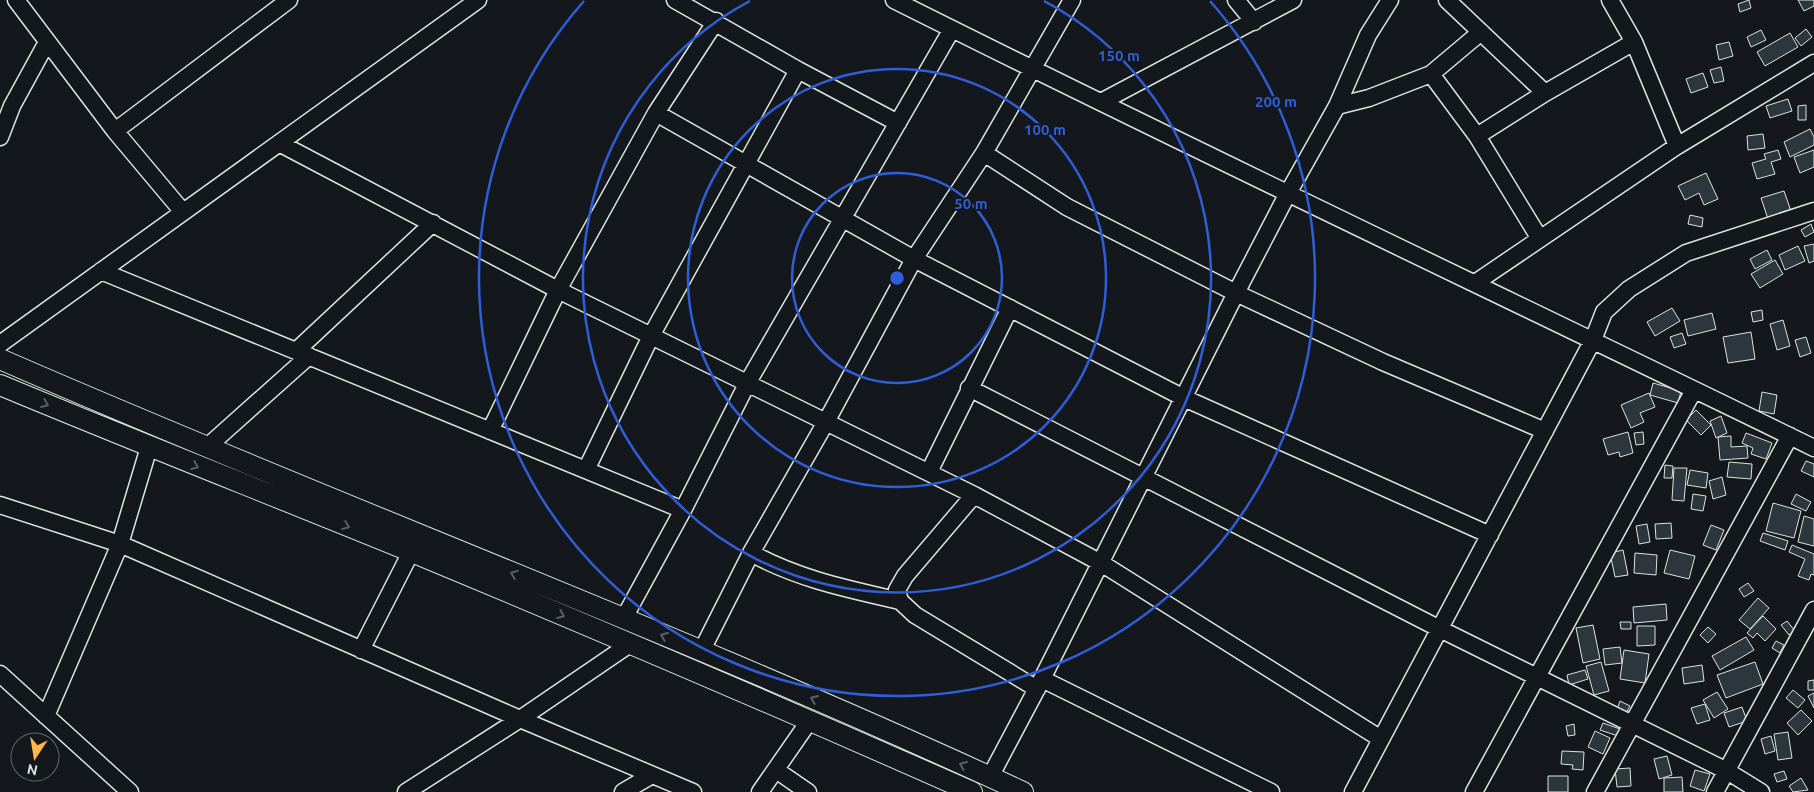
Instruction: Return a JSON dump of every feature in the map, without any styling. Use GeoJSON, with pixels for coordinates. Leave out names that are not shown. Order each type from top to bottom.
{"type":"FeatureCollection","features":[{"type":"Feature","properties":{"kind":"main road"},"geometry":{"type":"LineString","coordinates":[[0,359],[206,448],[624,618],[1023,792]]}},
{"type":"Feature","properties":{"kind":"main road"},"geometry":{"type":"LineString","coordinates":[[0,386],[411,552],[810,720],[972,792]]}},
{"type":"Feature","properties":{"kind":"street"},"geometry":{"type":"LineString","coordinates":[[16,0],[115,131],[183,212]]}},
{"type":"Feature","properties":{"kind":"street"},"geometry":{"type":"LineString","coordinates":[[115,131],[289,0]]}},
{"type":"Feature","properties":{"kind":"street"},"geometry":{"type":"LineString","coordinates":[[0,344],[478,0]]}},
{"type":"Feature","properties":{"kind":"street"},"geometry":{"type":"LineString","coordinates":[[675,0],[798,70],[898,123]]}},
{"type":"Feature","properties":{"kind":"street"},"geometry":{"type":"LineString","coordinates":[[894,0],[1287,194],[1814,448]]}},
{"type":"Feature","properties":{"kind":"street"},"geometry":{"type":"LineString","coordinates":[[702,652],[751,553],[826,422],[914,259],[984,153],[1072,0]]}},
{"type":"Feature","properties":{"kind":"street"},"geometry":{"type":"LineString","coordinates":[[1236,0],[1254,22]]}},
{"type":"Feature","properties":{"kind":"street"},"geometry":{"type":"LineString","coordinates":[[1101,102],[1293,0]]}},
{"type":"Feature","properties":{"kind":"street"},"geometry":{"type":"LineString","coordinates":[[990,777],[1040,684],[1287,194],[1337,106],[1368,35],[1390,0]]}},
{"type":"Feature","properties":{"kind":"street"},"geometry":{"type":"LineString","coordinates":[[1448,0],[1545,93]]}},
{"type":"Feature","properties":{"kind":"street"},"geometry":{"type":"LineString","coordinates":[[1610,0],[1634,42],[1677,146]]}},
{"type":"Feature","properties":{"kind":"street"},"geometry":{"type":"LineString","coordinates":[[490,430],[558,290],[656,114],[716,22]]}},
{"type":"Feature","properties":{"kind":"street"},"geometry":{"type":"LineString","coordinates":[[624,618],[683,510],[748,382],[952,29]]}},
{"type":"Feature","properties":{"kind":"street"},"geometry":{"type":"LineString","coordinates":[[1337,106],[1369,98],[1431,74],[1481,32]]}},
{"type":"Feature","properties":{"kind":"street"},"geometry":{"type":"LineString","coordinates":[[0,137],[6,103],[47,42]]}},
{"type":"Feature","properties":{"kind":"street"},"geometry":{"type":"LineString","coordinates":[[1477,136],[1545,93],[1634,42]]}},
{"type":"Feature","properties":{"kind":"street"},"geometry":{"type":"LineString","coordinates":[[1475,283],[1677,146],[1814,63]]}},
{"type":"Feature","properties":{"kind":"street"},"geometry":{"type":"LineString","coordinates":[[586,470],[652,336],[798,70]]}},
{"type":"Feature","properties":{"kind":"street"},"geometry":{"type":"LineString","coordinates":[[1431,74],[1477,136],[1540,239]]}},
{"type":"Feature","properties":{"kind":"street"},"geometry":{"type":"LineString","coordinates":[[656,114],[914,259],[1184,398],[1490,535]]}},
{"type":"Feature","properties":{"kind":"street"},"geometry":{"type":"LineString","coordinates":[[279,143],[558,290],[929,472],[1101,563],[1381,739]]}},
{"type":"Feature","properties":{"kind":"street"},"geometry":{"type":"LineString","coordinates":[[984,153],[1067,207],[1236,293],[1383,362],[1545,431]]}},
{"type":"Feature","properties":{"kind":"street"},"geometry":{"type":"LineString","coordinates":[[1353,792],[1593,340],[1604,312],[1629,289],[1686,253],[1814,211]]}},
{"type":"Feature","properties":{"kind":"street"},"geometry":{"type":"LineString","coordinates":[[206,448],[433,223]]}},
{"type":"Feature","properties":{"kind":"street"},"geometry":{"type":"LineString","coordinates":[[101,271],[683,510]]}},
{"type":"Feature","properties":{"kind":"street"},"geometry":{"type":"LineString","coordinates":[[929,472],[1010,308]]}},
{"type":"Feature","properties":{"kind":"street"},"geometry":{"type":"LineString","coordinates":[[970,388],[1440,629],[1727,771],[1761,792]]}},
{"type":"Feature","properties":{"kind":"street"},"geometry":{"type":"LineString","coordinates":[[1474,792],[1694,390]]}},
{"type":"Feature","properties":{"kind":"street"},"geometry":{"type":"LineString","coordinates":[[1595,792],[1790,436]]}},
{"type":"Feature","properties":{"kind":"street"},"geometry":{"type":"LineString","coordinates":[[46,716],[120,544],[149,447]]}},
{"type":"Feature","properties":{"kind":"street"},"geometry":{"type":"LineString","coordinates":[[900,601],[897,590],[905,576],[974,495]]}},
{"type":"Feature","properties":{"kind":"street"},"geometry":{"type":"LineString","coordinates":[[0,505],[120,544],[520,720],[693,792]]}},
{"type":"Feature","properties":{"kind":"street"},"geometry":{"type":"LineString","coordinates":[[361,650],[411,552]]}},
{"type":"Feature","properties":{"kind":"street"},"geometry":{"type":"LineString","coordinates":[[751,553],[776,567],[802,577],[900,601],[916,615],[1040,684],[1271,792]]}},
{"type":"Feature","properties":{"kind":"street"},"geometry":{"type":"LineString","coordinates":[[1715,792],[1814,610]]}},
{"type":"Feature","properties":{"kind":"street"},"geometry":{"type":"LineString","coordinates":[[406,792],[520,720],[630,644]]}},
{"type":"Feature","properties":{"kind":"street"},"geometry":{"type":"LineString","coordinates":[[0,674],[130,792]]}},
{"type":"Feature","properties":{"kind":"street"},"geometry":{"type":"LineString","coordinates":[[760,792],[810,720]]}},
{"type":"Feature","properties":{"kind":"street"},"geometry":{"type":"LineString","coordinates":[[776,770],[808,792]]}},
{"type":"Feature","properties":{"kind":"street"},"geometry":{"type":"LineString","coordinates":[[623,792],[652,775]]}},
{"type":"Feature","properties":{"kind":"building"},"geometry":{"type":"Polygon","coordinates":[[[1749,0],[1751,8],[1740,12],[1738,4],[1749,0]]]}},
{"type":"Feature","properties":{"kind":"building"},"geometry":{"type":"Polygon","coordinates":[[[1798,0],[1814,0],[1814,6],[1804,11],[1798,0]]]}},
{"type":"Feature","properties":{"kind":"building"},"geometry":{"type":"Polygon","coordinates":[[[1806,29],[1812,37],[1801,46],[1795,38],[1806,29]]]}},
{"type":"Feature","properties":{"kind":"building"},"geometry":{"type":"Polygon","coordinates":[[[1761,30],[1766,40],[1751,47],[1747,37],[1761,30]]]}},
{"type":"Feature","properties":{"kind":"building"},"geometry":{"type":"Polygon","coordinates":[[[1790,33],[1798,47],[1765,66],[1757,52],[1790,33]]]}},
{"type":"Feature","properties":{"kind":"building"},"geometry":{"type":"Polygon","coordinates":[[[1729,42],[1733,56],[1719,60],[1716,45],[1729,42]]]}},
{"type":"Feature","properties":{"kind":"building"},"geometry":{"type":"Polygon","coordinates":[[[1721,67],[1724,81],[1714,83],[1710,70],[1721,67]]]}},
{"type":"Feature","properties":{"kind":"building"},"geometry":{"type":"Polygon","coordinates":[[[1703,73],[1708,87],[1691,93],[1686,79],[1703,73]]]}},
{"type":"Feature","properties":{"kind":"building"},"geometry":{"type":"Polygon","coordinates":[[[1788,99],[1792,111],[1770,118],[1766,106],[1788,99]]]}},
{"type":"Feature","properties":{"kind":"building"},"geometry":{"type":"Polygon","coordinates":[[[1806,105],[1806,120],[1798,120],[1798,106],[1806,105]]]}},
{"type":"Feature","properties":{"kind":"building"},"geometry":{"type":"Polygon","coordinates":[[[1810,129],[1814,137],[1814,145],[1790,157],[1784,142],[1810,129]]]}},
{"type":"Feature","properties":{"kind":"building"},"geometry":{"type":"Polygon","coordinates":[[[1763,134],[1765,148],[1748,150],[1747,136],[1763,134]]]}},
{"type":"Feature","properties":{"kind":"building"},"geometry":{"type":"Polygon","coordinates":[[[1778,150],[1781,159],[1771,162],[1775,174],[1757,179],[1752,163],[1766,159],[1764,154],[1778,150]]]}},
{"type":"Feature","properties":{"kind":"building"},"geometry":{"type":"Polygon","coordinates":[[[1814,150],[1814,167],[1800,173],[1794,157],[1814,150]]]}},
{"type":"Feature","properties":{"kind":"building"},"geometry":{"type":"Polygon","coordinates":[[[1706,173],[1718,199],[1704,205],[1699,193],[1685,200],[1678,186],[1706,173]]]}},
{"type":"Feature","properties":{"kind":"building"},"geometry":{"type":"Polygon","coordinates":[[[1784,191],[1792,214],[1769,222],[1761,198],[1784,191]]]}},
{"type":"Feature","properties":{"kind":"building"},"geometry":{"type":"Polygon","coordinates":[[[1690,215],[1703,218],[1702,227],[1688,224],[1690,215]]]}},
{"type":"Feature","properties":{"kind":"building"},"geometry":{"type":"Polygon","coordinates":[[[1811,224],[1814,232],[1805,237],[1801,230],[1811,224]]]}},
{"type":"Feature","properties":{"kind":"building"},"geometry":{"type":"Polygon","coordinates":[[[1814,244],[1814,261],[1809,263],[1804,246],[1814,244]]]}},
{"type":"Feature","properties":{"kind":"building"},"geometry":{"type":"Polygon","coordinates":[[[1798,246],[1805,261],[1785,270],[1779,255],[1798,246]]]}},
{"type":"Feature","properties":{"kind":"building"},"geometry":{"type":"Polygon","coordinates":[[[1767,250],[1772,260],[1755,269],[1750,259],[1767,250]]]}},
{"type":"Feature","properties":{"kind":"building"},"geometry":{"type":"Polygon","coordinates":[[[1775,260],[1783,274],[1760,288],[1751,274],[1775,260]]]}},
{"type":"Feature","properties":{"kind":"building"},"geometry":{"type":"Polygon","coordinates":[[[1672,308],[1680,321],[1655,336],[1647,322],[1672,308]]]}},
{"type":"Feature","properties":{"kind":"building"},"geometry":{"type":"Polygon","coordinates":[[[1762,310],[1763,320],[1753,322],[1751,312],[1762,310]]]}},
{"type":"Feature","properties":{"kind":"building"},"geometry":{"type":"Polygon","coordinates":[[[1712,313],[1716,329],[1688,336],[1684,320],[1712,313]]]}},
{"type":"Feature","properties":{"kind":"building"},"geometry":{"type":"Polygon","coordinates":[[[1783,320],[1790,346],[1777,350],[1770,324],[1783,320]]]}},
{"type":"Feature","properties":{"kind":"building"},"geometry":{"type":"Polygon","coordinates":[[[1751,332],[1755,359],[1728,363],[1723,337],[1751,332]]]}},
{"type":"Feature","properties":{"kind":"building"},"geometry":{"type":"Polygon","coordinates":[[[1682,333],[1686,344],[1674,348],[1670,337],[1682,333]]]}},
{"type":"Feature","properties":{"kind":"building"},"geometry":{"type":"Polygon","coordinates":[[[1806,337],[1811,353],[1800,357],[1795,340],[1806,337]]]}},
{"type":"Feature","properties":{"kind":"building"},"geometry":{"type":"Polygon","coordinates":[[[1653,383],[1681,391],[1678,403],[1650,395],[1653,383]]]}},
{"type":"Feature","properties":{"kind":"building"},"geometry":{"type":"Polygon","coordinates":[[[1762,392],[1777,395],[1774,414],[1759,411],[1762,392]]]}},
{"type":"Feature","properties":{"kind":"building"},"geometry":{"type":"Polygon","coordinates":[[[1649,393],[1655,407],[1640,413],[1644,422],[1631,428],[1621,405],[1649,393]]]}},
{"type":"Feature","properties":{"kind":"building"},"geometry":{"type":"Polygon","coordinates":[[[1696,410],[1711,425],[1701,435],[1686,420],[1696,410]]]}},
{"type":"Feature","properties":{"kind":"building"},"geometry":{"type":"Polygon","coordinates":[[[1721,416],[1727,433],[1716,438],[1710,421],[1721,416]]]}},
{"type":"Feature","properties":{"kind":"building"},"geometry":{"type":"Polygon","coordinates":[[[1628,432],[1633,453],[1620,457],[1619,452],[1608,455],[1603,439],[1628,432]]]}},
{"type":"Feature","properties":{"kind":"building"},"geometry":{"type":"Polygon","coordinates":[[[1643,432],[1644,444],[1636,445],[1634,433],[1643,432]]]}},
{"type":"Feature","properties":{"kind":"building"},"geometry":{"type":"Polygon","coordinates":[[[1746,433],[1772,443],[1766,459],[1751,454],[1753,448],[1742,443],[1746,433]]]}},
{"type":"Feature","properties":{"kind":"building"},"geometry":{"type":"Polygon","coordinates":[[[1731,436],[1731,447],[1747,446],[1748,458],[1720,460],[1718,437],[1731,436]]]}},
{"type":"Feature","properties":{"kind":"building"},"geometry":{"type":"Polygon","coordinates":[[[1806,461],[1814,464],[1814,477],[1801,471],[1806,461]]]}},
{"type":"Feature","properties":{"kind":"building"},"geometry":{"type":"Polygon","coordinates":[[[1729,462],[1752,464],[1751,479],[1727,477],[1729,462]]]}},
{"type":"Feature","properties":{"kind":"building"},"geometry":{"type":"Polygon","coordinates":[[[1665,465],[1673,466],[1672,478],[1664,478],[1665,465]]]}},
{"type":"Feature","properties":{"kind":"building"},"geometry":{"type":"Polygon","coordinates":[[[1674,468],[1687,468],[1684,501],[1672,500],[1674,468]]]}},
{"type":"Feature","properties":{"kind":"building"},"geometry":{"type":"Polygon","coordinates":[[[1690,470],[1708,473],[1706,488],[1687,485],[1690,470]]]}},
{"type":"Feature","properties":{"kind":"building"},"geometry":{"type":"Polygon","coordinates":[[[1722,477],[1726,495],[1713,499],[1709,481],[1722,477]]]}},
{"type":"Feature","properties":{"kind":"building"},"geometry":{"type":"Polygon","coordinates":[[[1693,494],[1706,496],[1703,511],[1691,509],[1693,494]]]}},
{"type":"Feature","properties":{"kind":"building"},"geometry":{"type":"Polygon","coordinates":[[[1796,494],[1811,502],[1806,511],[1791,504],[1796,494]]]}},
{"type":"Feature","properties":{"kind":"building"},"geometry":{"type":"Polygon","coordinates":[[[1773,503],[1801,511],[1794,538],[1766,531],[1773,503]]]}},
{"type":"Feature","properties":{"kind":"building"},"geometry":{"type":"Polygon","coordinates":[[[1804,516],[1814,519],[1814,546],[1798,542],[1804,516]]]}},
{"type":"Feature","properties":{"kind":"building"},"geometry":{"type":"Polygon","coordinates":[[[1671,523],[1672,538],[1656,539],[1655,524],[1671,523]]]}},
{"type":"Feature","properties":{"kind":"building"},"geometry":{"type":"Polygon","coordinates":[[[1647,524],[1650,542],[1639,544],[1636,526],[1647,524]]]}},
{"type":"Feature","properties":{"kind":"building"},"geometry":{"type":"Polygon","coordinates":[[[1711,525],[1724,530],[1716,550],[1703,545],[1711,525]]]}},
{"type":"Feature","properties":{"kind":"building"},"geometry":{"type":"Polygon","coordinates":[[[1763,533],[1788,541],[1785,550],[1760,541],[1763,533]]]}},
{"type":"Feature","properties":{"kind":"building"},"geometry":{"type":"Polygon","coordinates":[[[1792,545],[1814,554],[1814,575],[1811,574],[1809,580],[1798,576],[1805,559],[1789,552],[1792,545]]]}},
{"type":"Feature","properties":{"kind":"building"},"geometry":{"type":"Polygon","coordinates":[[[1623,550],[1628,575],[1615,577],[1610,553],[1623,550]]]}},
{"type":"Feature","properties":{"kind":"building"},"geometry":{"type":"Polygon","coordinates":[[[1670,550],[1695,556],[1689,579],[1664,573],[1670,550]]]}},
{"type":"Feature","properties":{"kind":"building"},"geometry":{"type":"Polygon","coordinates":[[[1635,553],[1657,555],[1656,575],[1634,573],[1635,553]]]}},
{"type":"Feature","properties":{"kind":"building"},"geometry":{"type":"Polygon","coordinates":[[[1748,583],[1754,591],[1744,597],[1739,589],[1748,583]]]}},
{"type":"Feature","properties":{"kind":"building"},"geometry":{"type":"Polygon","coordinates":[[[1758,598],[1769,608],[1750,629],[1739,620],[1758,598]]]}},
{"type":"Feature","properties":{"kind":"building"},"geometry":{"type":"Polygon","coordinates":[[[1666,604],[1667,620],[1634,623],[1633,607],[1666,604]]]}},
{"type":"Feature","properties":{"kind":"building"},"geometry":{"type":"Polygon","coordinates":[[[1763,616],[1776,629],[1765,641],[1757,633],[1753,638],[1747,633],[1763,616]]]}},
{"type":"Feature","properties":{"kind":"building"},"geometry":{"type":"Polygon","coordinates":[[[1787,621],[1795,631],[1789,635],[1781,625],[1787,621]]]}},
{"type":"Feature","properties":{"kind":"building"},"geometry":{"type":"Polygon","coordinates":[[[1620,622],[1631,622],[1631,629],[1621,629],[1620,622]]]}},
{"type":"Feature","properties":{"kind":"building"},"geometry":{"type":"Polygon","coordinates":[[[1593,625],[1600,659],[1583,663],[1576,628],[1593,625]]]}},
{"type":"Feature","properties":{"kind":"building"},"geometry":{"type":"Polygon","coordinates":[[[1637,626],[1655,626],[1655,645],[1637,646],[1637,626]]]}},
{"type":"Feature","properties":{"kind":"building"},"geometry":{"type":"Polygon","coordinates":[[[1708,627],[1716,634],[1708,643],[1700,635],[1708,627]]]}},
{"type":"Feature","properties":{"kind":"building"},"geometry":{"type":"Polygon","coordinates":[[[1746,637],[1754,650],[1720,670],[1712,656],[1746,637]]]}},
{"type":"Feature","properties":{"kind":"building"},"geometry":{"type":"Polygon","coordinates":[[[1776,641],[1784,645],[1780,653],[1772,648],[1776,641]]]}},
{"type":"Feature","properties":{"kind":"building"},"geometry":{"type":"Polygon","coordinates":[[[1620,647],[1622,663],[1605,665],[1603,649],[1620,647]]]}},
{"type":"Feature","properties":{"kind":"building"},"geometry":{"type":"Polygon","coordinates":[[[1624,650],[1649,654],[1645,683],[1620,679],[1624,650]]]}},
{"type":"Feature","properties":{"kind":"building"},"geometry":{"type":"Polygon","coordinates":[[[1601,662],[1609,691],[1594,695],[1586,666],[1601,662]]]}},
{"type":"Feature","properties":{"kind":"building"},"geometry":{"type":"Polygon","coordinates":[[[1755,662],[1763,684],[1726,698],[1717,675],[1755,662]]]}},
{"type":"Feature","properties":{"kind":"building"},"geometry":{"type":"Polygon","coordinates":[[[1702,665],[1704,681],[1684,684],[1682,668],[1702,665]]]}},
{"type":"Feature","properties":{"kind":"building"},"geometry":{"type":"Polygon","coordinates":[[[1585,670],[1588,679],[1569,685],[1567,675],[1585,670]]]}},
{"type":"Feature","properties":{"kind":"building"},"geometry":{"type":"Polygon","coordinates":[[[1814,680],[1814,690],[1808,690],[1808,681],[1814,680]]]}},
{"type":"Feature","properties":{"kind":"building"},"geometry":{"type":"Polygon","coordinates":[[[1793,690],[1805,700],[1798,708],[1786,698],[1793,690]]]}},
{"type":"Feature","properties":{"kind":"building"},"geometry":{"type":"Polygon","coordinates":[[[1717,692],[1728,709],[1714,718],[1703,700],[1717,692]]]}},
{"type":"Feature","properties":{"kind":"building"},"geometry":{"type":"Polygon","coordinates":[[[1814,693],[1814,708],[1808,696],[1814,693]]]}},
{"type":"Feature","properties":{"kind":"building"},"geometry":{"type":"Polygon","coordinates":[[[1620,701],[1630,706],[1626,713],[1617,709],[1620,701]]]}},
{"type":"Feature","properties":{"kind":"building"},"geometry":{"type":"Polygon","coordinates":[[[1705,704],[1710,720],[1697,724],[1691,708],[1705,704]]]}},
{"type":"Feature","properties":{"kind":"building"},"geometry":{"type":"Polygon","coordinates":[[[1742,707],[1747,721],[1729,727],[1724,713],[1742,707]]]}},
{"type":"Feature","properties":{"kind":"building"},"geometry":{"type":"Polygon","coordinates":[[[1801,710],[1812,721],[1798,735],[1787,723],[1801,710]]]}},
{"type":"Feature","properties":{"kind":"building"},"geometry":{"type":"Polygon","coordinates":[[[1603,723],[1620,729],[1618,736],[1600,730],[1603,723]]]}},
{"type":"Feature","properties":{"kind":"building"},"geometry":{"type":"Polygon","coordinates":[[[1574,724],[1575,735],[1568,736],[1566,726],[1574,724]]]}},
{"type":"Feature","properties":{"kind":"building"},"geometry":{"type":"Polygon","coordinates":[[[1595,731],[1610,738],[1603,754],[1588,747],[1595,731]]]}},
{"type":"Feature","properties":{"kind":"building"},"geometry":{"type":"Polygon","coordinates":[[[1788,732],[1792,758],[1778,760],[1774,734],[1788,732]]]}},
{"type":"Feature","properties":{"kind":"building"},"geometry":{"type":"Polygon","coordinates":[[[1771,736],[1775,751],[1765,754],[1761,739],[1771,736]]]}},
{"type":"Feature","properties":{"kind":"building"},"geometry":{"type":"Polygon","coordinates":[[[1562,751],[1584,752],[1583,770],[1572,769],[1573,765],[1561,764],[1562,751]]]}},
{"type":"Feature","properties":{"kind":"building"},"geometry":{"type":"Polygon","coordinates":[[[1667,756],[1672,775],[1659,779],[1654,759],[1667,756]]]}},
{"type":"Feature","properties":{"kind":"building"},"geometry":{"type":"Polygon","coordinates":[[[1630,768],[1631,786],[1617,787],[1615,769],[1630,768]]]}},
{"type":"Feature","properties":{"kind":"building"},"geometry":{"type":"Polygon","coordinates":[[[1695,770],[1710,774],[1704,791],[1690,786],[1695,770]]]}},
{"type":"Feature","properties":{"kind":"building"},"geometry":{"type":"Polygon","coordinates":[[[1784,771],[1787,779],[1777,782],[1774,774],[1784,771]]]}},
{"type":"Feature","properties":{"kind":"building"},"geometry":{"type":"Polygon","coordinates":[[[1548,776],[1568,776],[1568,792],[1548,792],[1548,776]]]}},
{"type":"Feature","properties":{"kind":"building"},"geometry":{"type":"Polygon","coordinates":[[[1682,777],[1683,792],[1664,792],[1664,778],[1682,777]]]}},
{"type":"Feature","properties":{"kind":"building"},"geometry":{"type":"Polygon","coordinates":[[[1801,778],[1808,790],[1793,792],[1789,786],[1801,778]]]}}]}
